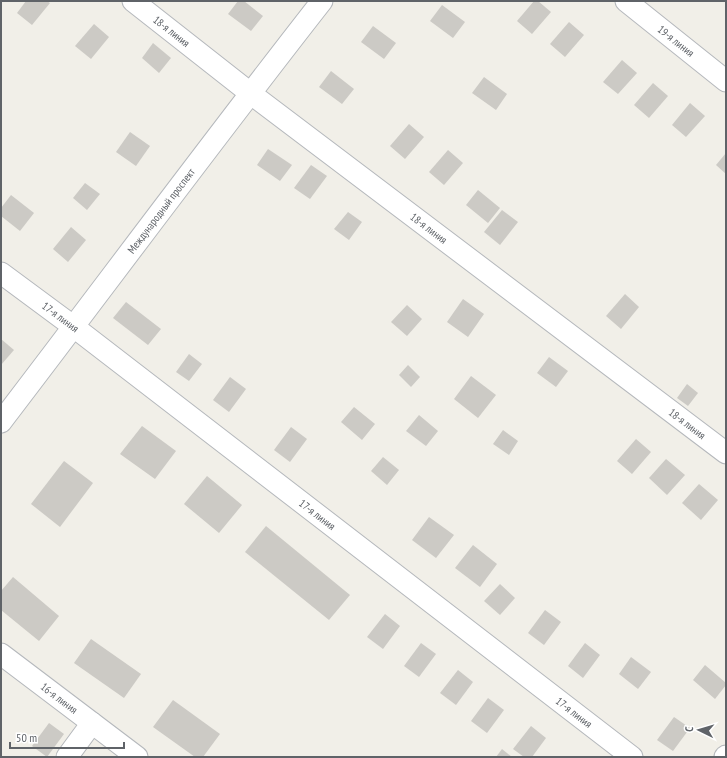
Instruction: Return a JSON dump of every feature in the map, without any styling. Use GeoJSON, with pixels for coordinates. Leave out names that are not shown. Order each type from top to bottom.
{"type":"FeatureCollection","features":[{"type":"Feature","properties":{"kind":"street","name":"18-я линия"},"geometry":{"type":"LineString","coordinates":[[133,1],[250,93],[726,453]]}},
{"type":"Feature","properties":{"kind":"street","name":"Международный проспект"},"geometry":{"type":"LineString","coordinates":[[1,422],[250,93],[322,1]]}},
{"type":"Feature","properties":{"kind":"street","name":"19-я линия"},"geometry":{"type":"LineString","coordinates":[[626,1],[726,81]]}},
{"type":"Feature","properties":{"kind":"street","name":"17-я линия"},"geometry":{"type":"LineString","coordinates":[[1,273],[74,327],[632,757]]}},
{"type":"Feature","properties":{"kind":"street","name":"16-я линия"},"geometry":{"type":"LineString","coordinates":[[1,654],[137,757]]}},
{"type":"Feature","properties":{"kind":"street"},"geometry":{"type":"LineString","coordinates":[[67,757],[92,723]]}},
{"type":"Feature","properties":{"kind":"building"},"geometry":{"type":"Polygon","coordinates":[[[26,1],[47,1],[50,3],[32,25],[17,13],[26,1]]]}},
{"type":"Feature","properties":{"kind":"building"},"geometry":{"type":"Polygon","coordinates":[[[238,1],[244,1],[263,16],[251,31],[228,14],[238,1]]]}},
{"type":"Feature","properties":{"kind":"building"},"geometry":{"type":"Polygon","coordinates":[[[534,1],[538,1],[551,12],[532,34],[517,21],[534,1]]]}},
{"type":"Feature","properties":{"kind":"building"},"geometry":{"type":"Polygon","coordinates":[[[442,5],[465,22],[453,38],[430,21],[442,5]]]}},
{"type":"Feature","properties":{"kind":"building"},"geometry":{"type":"Polygon","coordinates":[[[569,22],[584,35],[565,57],[550,44],[569,22]]]}},
{"type":"Feature","properties":{"kind":"building"},"geometry":{"type":"Polygon","coordinates":[[[94,24],[109,37],[91,59],[75,46],[94,24]]]}},
{"type":"Feature","properties":{"kind":"building"},"geometry":{"type":"Polygon","coordinates":[[[373,26],[396,43],[384,59],[361,42],[373,26]]]}},
{"type":"Feature","properties":{"kind":"building"},"geometry":{"type":"Polygon","coordinates":[[[153,43],[171,58],[159,73],[142,58],[153,43]]]}},
{"type":"Feature","properties":{"kind":"building"},"geometry":{"type":"Polygon","coordinates":[[[622,60],[637,73],[618,94],[603,82],[622,60]]]}},
{"type":"Feature","properties":{"kind":"building"},"geometry":{"type":"Polygon","coordinates":[[[331,71],[354,89],[342,104],[319,87],[331,71]]]}},
{"type":"Feature","properties":{"kind":"building"},"geometry":{"type":"Polygon","coordinates":[[[484,77],[507,94],[496,110],[472,93],[484,77]]]}},
{"type":"Feature","properties":{"kind":"building"},"geometry":{"type":"Polygon","coordinates":[[[653,83],[668,96],[649,118],[634,105],[653,83]]]}},
{"type":"Feature","properties":{"kind":"building"},"geometry":{"type":"Polygon","coordinates":[[[690,103],[705,116],[686,137],[672,125],[690,103]]]}},
{"type":"Feature","properties":{"kind":"building"},"geometry":{"type":"Polygon","coordinates":[[[409,124],[424,137],[405,159],[390,146],[409,124]]]}},
{"type":"Feature","properties":{"kind":"building"},"geometry":{"type":"Polygon","coordinates":[[[130,132],[150,146],[136,166],[116,152],[130,132]]]}},
{"type":"Feature","properties":{"kind":"building"},"geometry":{"type":"Polygon","coordinates":[[[268,149],[292,165],[280,181],[257,165],[268,149]]]}},
{"type":"Feature","properties":{"kind":"building"},"geometry":{"type":"Polygon","coordinates":[[[448,150],[463,163],[444,185],[429,172],[448,150]]]}},
{"type":"Feature","properties":{"kind":"building"},"geometry":{"type":"Polygon","coordinates":[[[726,153],[726,174],[716,165],[726,153]]]}},
{"type":"Feature","properties":{"kind":"building"},"geometry":{"type":"Polygon","coordinates":[[[311,165],[327,176],[310,199],[294,188],[311,165]]]}},
{"type":"Feature","properties":{"kind":"building"},"geometry":{"type":"Polygon","coordinates":[[[85,183],[100,194],[87,210],[73,198],[85,183]]]}},
{"type":"Feature","properties":{"kind":"building"},"geometry":{"type":"Polygon","coordinates":[[[478,190],[500,208],[488,223],[466,205],[478,190]]]}},
{"type":"Feature","properties":{"kind":"building"},"geometry":{"type":"Polygon","coordinates":[[[11,195],[34,213],[20,231],[1,216],[1,208],[11,195]]]}},
{"type":"Feature","properties":{"kind":"building"},"geometry":{"type":"Polygon","coordinates":[[[502,210],[518,222],[500,245],[484,232],[502,210]]]}},
{"type":"Feature","properties":{"kind":"building"},"geometry":{"type":"Polygon","coordinates":[[[348,212],[362,222],[349,240],[334,229],[348,212]]]}},
{"type":"Feature","properties":{"kind":"building"},"geometry":{"type":"Polygon","coordinates":[[[71,227],[86,240],[68,262],[53,249],[71,227]]]}},
{"type":"Feature","properties":{"kind":"building"},"geometry":{"type":"Polygon","coordinates":[[[625,294],[639,307],[621,329],[606,316],[625,294]]]}},
{"type":"Feature","properties":{"kind":"building"},"geometry":{"type":"Polygon","coordinates":[[[463,299],[484,314],[468,337],[447,322],[463,299]]]}},
{"type":"Feature","properties":{"kind":"building"},"geometry":{"type":"Polygon","coordinates":[[[126,302],[161,329],[148,345],[113,318],[126,302]]]}},
{"type":"Feature","properties":{"kind":"building"},"geometry":{"type":"Polygon","coordinates":[[[407,305],[422,319],[407,336],[391,322],[407,305]]]}},
{"type":"Feature","properties":{"kind":"building"},"geometry":{"type":"Polygon","coordinates":[[[1,339],[14,350],[1,365],[1,339]]]}},
{"type":"Feature","properties":{"kind":"building"},"geometry":{"type":"Polygon","coordinates":[[[189,354],[202,364],[189,381],[176,372],[189,354]]]}},
{"type":"Feature","properties":{"kind":"building"},"geometry":{"type":"Polygon","coordinates":[[[549,357],[568,371],[556,387],[537,373],[549,357]]]}},
{"type":"Feature","properties":{"kind":"building"},"geometry":{"type":"Polygon","coordinates":[[[408,365],[420,377],[411,387],[399,375],[408,365]]]}},
{"type":"Feature","properties":{"kind":"building"},"geometry":{"type":"Polygon","coordinates":[[[471,376],[496,395],[478,418],[454,399],[471,376]]]}},
{"type":"Feature","properties":{"kind":"building"},"geometry":{"type":"Polygon","coordinates":[[[230,377],[246,389],[229,412],[213,400],[230,377]]]}},
{"type":"Feature","properties":{"kind":"building"},"geometry":{"type":"Polygon","coordinates":[[[687,384],[698,393],[688,406],[677,398],[687,384]]]}},
{"type":"Feature","properties":{"kind":"building"},"geometry":{"type":"Polygon","coordinates":[[[354,407],[375,424],[362,440],[341,422],[354,407]]]}},
{"type":"Feature","properties":{"kind":"building"},"geometry":{"type":"Polygon","coordinates":[[[419,415],[438,431],[426,446],[406,431],[419,415]]]}},
{"type":"Feature","properties":{"kind":"building"},"geometry":{"type":"Polygon","coordinates":[[[142,426],[176,451],[155,479],[120,454],[142,426]]]}},
{"type":"Feature","properties":{"kind":"building"},"geometry":{"type":"Polygon","coordinates":[[[291,427],[307,439],[290,462],[274,450],[291,427]]]}},
{"type":"Feature","properties":{"kind":"building"},"geometry":{"type":"Polygon","coordinates":[[[503,430],[518,441],[509,455],[493,444],[503,430]]]}},
{"type":"Feature","properties":{"kind":"building"},"geometry":{"type":"Polygon","coordinates":[[[636,439],[651,452],[632,474],[617,461],[636,439]]]}},
{"type":"Feature","properties":{"kind":"building"},"geometry":{"type":"Polygon","coordinates":[[[383,457],[399,470],[387,485],[371,471],[383,457]]]}},
{"type":"Feature","properties":{"kind":"building"},"geometry":{"type":"Polygon","coordinates":[[[666,459],[685,475],[667,495],[649,478],[666,459]]]}},
{"type":"Feature","properties":{"kind":"building"},"geometry":{"type":"Polygon","coordinates":[[[64,461],[93,483],[60,527],[31,504],[64,461]]]}},
{"type":"Feature","properties":{"kind":"building"},"geometry":{"type":"Polygon","coordinates":[[[207,476],[242,505],[219,533],[184,504],[207,476]]]}},
{"type":"Feature","properties":{"kind":"building"},"geometry":{"type":"Polygon","coordinates":[[[699,484],[718,500],[701,520],[682,503],[699,484]]]}},
{"type":"Feature","properties":{"kind":"building"},"geometry":{"type":"Polygon","coordinates":[[[429,517],[454,535],[436,558],[412,540],[429,517]]]}},
{"type":"Feature","properties":{"kind":"building"},"geometry":{"type":"Polygon","coordinates":[[[266,526],[350,595],[329,620],[245,552],[266,526]]]}},
{"type":"Feature","properties":{"kind":"building"},"geometry":{"type":"Polygon","coordinates":[[[473,545],[497,564],[480,587],[455,568],[473,545]]]}},
{"type":"Feature","properties":{"kind":"building"},"geometry":{"type":"Polygon","coordinates":[[[13,577],[59,616],[39,641],[1,610],[1,591],[13,577]]]}},
{"type":"Feature","properties":{"kind":"building"},"geometry":{"type":"Polygon","coordinates":[[[500,584],[515,598],[500,615],[484,601],[500,584]]]}},
{"type":"Feature","properties":{"kind":"building"},"geometry":{"type":"Polygon","coordinates":[[[545,610],[561,622],[544,645],[528,633],[545,610]]]}},
{"type":"Feature","properties":{"kind":"building"},"geometry":{"type":"Polygon","coordinates":[[[385,614],[400,626],[383,649],[367,637],[385,614]]]}},
{"type":"Feature","properties":{"kind":"building"},"geometry":{"type":"Polygon","coordinates":[[[91,639],[141,674],[124,698],[74,663],[91,639]]]}},
{"type":"Feature","properties":{"kind":"building"},"geometry":{"type":"Polygon","coordinates":[[[421,643],[436,654],[419,677],[404,666],[421,643]]]}},
{"type":"Feature","properties":{"kind":"building"},"geometry":{"type":"Polygon","coordinates":[[[585,643],[600,655],[583,678],[568,666],[585,643]]]}},
{"type":"Feature","properties":{"kind":"building"},"geometry":{"type":"Polygon","coordinates":[[[631,657],[651,672],[638,689],[619,674],[631,657]]]}},
{"type":"Feature","properties":{"kind":"building"},"geometry":{"type":"Polygon","coordinates":[[[705,665],[726,683],[715,699],[693,680],[705,665]]]}},
{"type":"Feature","properties":{"kind":"building"},"geometry":{"type":"Polygon","coordinates":[[[458,670],[473,682],[456,705],[440,693],[458,670]]]}},
{"type":"Feature","properties":{"kind":"building"},"geometry":{"type":"Polygon","coordinates":[[[488,698],[504,710],[487,733],[471,721],[488,698]]]}},
{"type":"Feature","properties":{"kind":"building"},"geometry":{"type":"Polygon","coordinates":[[[173,700],[220,734],[203,757],[195,757],[153,727],[173,700]]]}},
{"type":"Feature","properties":{"kind":"building"},"geometry":{"type":"Polygon","coordinates":[[[674,717],[690,728],[673,751],[657,740],[674,717]]]}},
{"type":"Feature","properties":{"kind":"building"},"geometry":{"type":"Polygon","coordinates":[[[49,723],[64,734],[47,757],[32,746],[49,723]]]}},
{"type":"Feature","properties":{"kind":"building"},"geometry":{"type":"Polygon","coordinates":[[[531,726],[546,738],[532,757],[524,757],[513,749],[531,726]]]}},
{"type":"Feature","properties":{"kind":"building"},"geometry":{"type":"Polygon","coordinates":[[[502,749],[512,757],[496,757],[502,749]]]}}]}
